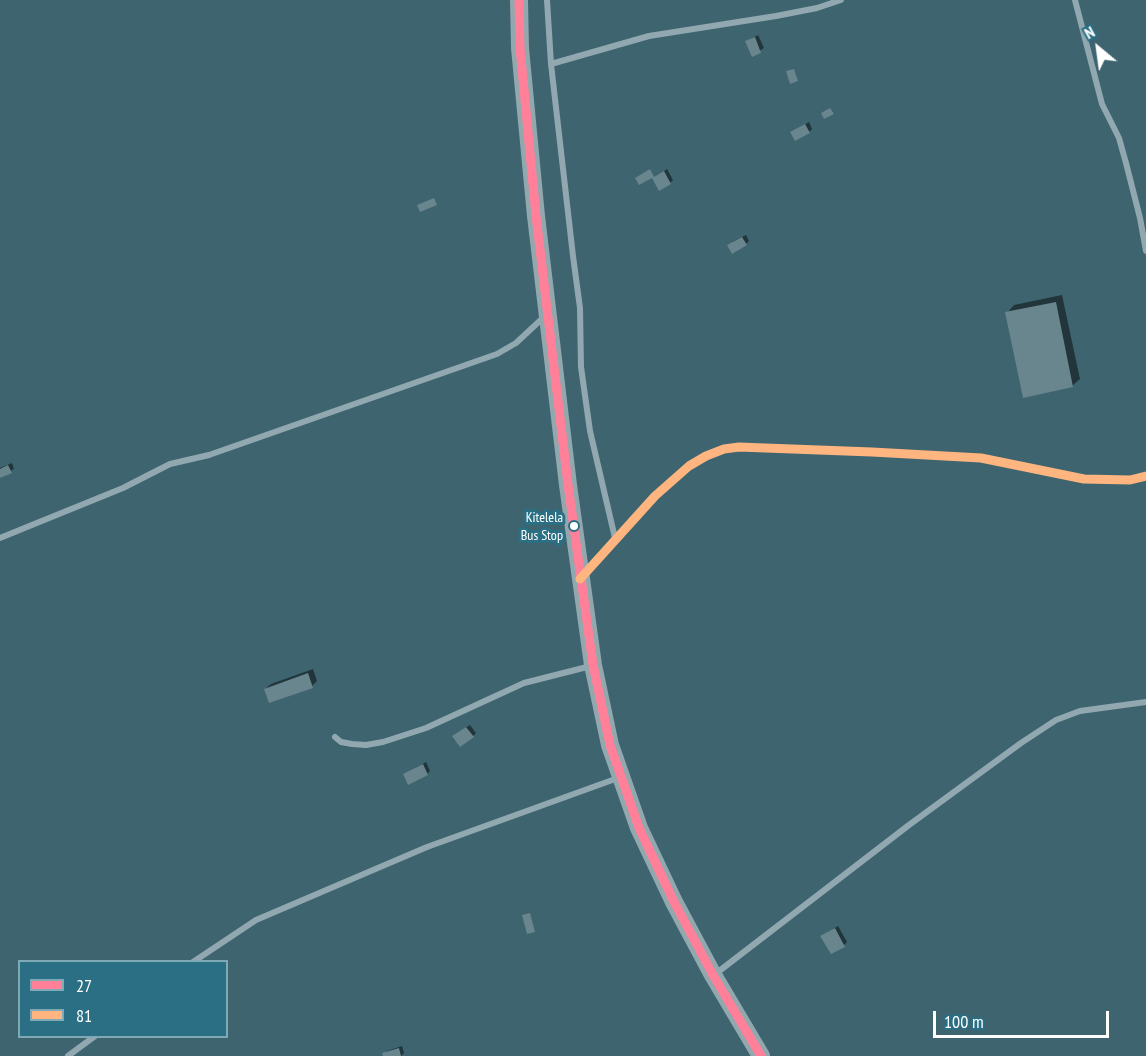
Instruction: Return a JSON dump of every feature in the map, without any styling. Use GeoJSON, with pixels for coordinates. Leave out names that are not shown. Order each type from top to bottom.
{"type":"FeatureCollection","features":[{"type":"Feature","properties":{"kind":"highway"},"geometry":{"type":"LineString","coordinates":[[519,0],[520,48],[547,313],[580,579],[593,665],[610,745],[639,828],[674,902],[713,975],[761,1056]]}},
{"type":"Feature","properties":{"kind":"street"},"geometry":{"type":"LineString","coordinates":[[547,0],[551,64],[580,308],[581,367],[590,431],[615,538]]}},
{"type":"Feature","properties":{"kind":"street"},"geometry":{"type":"LineString","coordinates":[[551,64],[649,36],[781,15],[817,8],[841,0]]}},
{"type":"Feature","properties":{"kind":"street"},"geometry":{"type":"LineString","coordinates":[[1075,0],[1101,102],[1119,138],[1140,218],[1146,251]]}},
{"type":"Feature","properties":{"kind":"street"},"geometry":{"type":"LineString","coordinates":[[0,538],[123,488],[164,466],[209,455],[497,354],[516,343],[547,313]]}},
{"type":"Feature","properties":{"kind":"street"},"geometry":{"type":"LineString","coordinates":[[580,579],[655,496],[689,466],[724,449],[739,447],[981,458],[1084,479],[1106,481],[1130,480],[1146,476]]}},
{"type":"Feature","properties":{"kind":"street"},"geometry":{"type":"LineString","coordinates":[[334,737],[341,742],[352,744],[366,745],[383,742],[426,728],[524,683],[593,665]]}},
{"type":"Feature","properties":{"kind":"street"},"geometry":{"type":"LineString","coordinates":[[713,975],[1021,742],[1056,720],[1080,711],[1146,702]]}},
{"type":"Feature","properties":{"kind":"street"},"geometry":{"type":"LineString","coordinates":[[196,960],[256,920],[427,847],[621,777]]}},
{"type":"Feature","properties":{"kind":"street"},"geometry":{"type":"LineString","coordinates":[[68,1056],[92,1038]]}},
{"type":"Feature","properties":{"kind":"building"},"geometry":{"type":"Polygon","coordinates":[[[755,37],[761,53],[752,57],[745,41],[755,37]]]}},
{"type":"Feature","properties":{"kind":"building"},"geometry":{"type":"Polygon","coordinates":[[[794,69],[798,81],[790,84],[786,71],[794,69]]]}},
{"type":"Feature","properties":{"kind":"building"},"geometry":{"type":"Polygon","coordinates":[[[830,108],[834,114],[824,119],[821,113],[830,108]]]}},
{"type":"Feature","properties":{"kind":"building"},"geometry":{"type":"Polygon","coordinates":[[[805,124],[810,133],[795,141],[790,132],[805,124]]]}},
{"type":"Feature","properties":{"kind":"building"},"geometry":{"type":"Polygon","coordinates":[[[650,169],[654,177],[664,171],[671,184],[659,191],[652,178],[639,185],[635,178],[650,169]]]}},
{"type":"Feature","properties":{"kind":"building"},"geometry":{"type":"Polygon","coordinates":[[[434,198],[437,205],[420,212],[417,205],[434,198]]]}},
{"type":"Feature","properties":{"kind":"building"},"geometry":{"type":"Polygon","coordinates":[[[742,237],[747,245],[732,254],[727,245],[742,237]]]}},
{"type":"Feature","properties":{"kind":"building"},"geometry":{"type":"Polygon","coordinates":[[[1056,302],[1073,387],[1023,398],[1005,312],[1056,302]]]}},
{"type":"Feature","properties":{"kind":"building"},"geometry":{"type":"Polygon","coordinates":[[[8,465],[12,473],[0,478],[0,469],[8,465]]]}},
{"type":"Feature","properties":{"kind":"building"},"geometry":{"type":"Polygon","coordinates":[[[308,673],[313,688],[269,703],[264,689],[308,673]]]}},
{"type":"Feature","properties":{"kind":"building"},"geometry":{"type":"Polygon","coordinates":[[[466,727],[474,737],[460,747],[452,736],[466,727]]]}},
{"type":"Feature","properties":{"kind":"building"},"geometry":{"type":"Polygon","coordinates":[[[423,764],[428,775],[408,785],[403,774],[423,764]]]}},
{"type":"Feature","properties":{"kind":"building"},"geometry":{"type":"Polygon","coordinates":[[[530,913],[535,932],[527,934],[522,915],[530,913]]]}},
{"type":"Feature","properties":{"kind":"building"},"geometry":{"type":"Polygon","coordinates":[[[835,928],[845,947],[831,954],[820,936],[835,928]]]}},
{"type":"Feature","properties":{"kind":"building"},"geometry":{"type":"Polygon","coordinates":[[[399,1048],[401,1056],[383,1056],[382,1053],[399,1048]]]}},
{"type":"Feature","properties":{"kind":"transit line","name":"27"},"geometry":{"type":"LineString","coordinates":[[519,0],[520,48],[536,216],[568,485],[593,665],[610,745],[639,828],[674,902],[713,975],[761,1056]]}},
{"type":"Feature","properties":{"kind":"transit line","name":"81"},"geometry":{"type":"LineString","coordinates":[[580,579],[655,496],[689,466],[724,449],[739,447],[981,458],[1084,479],[1130,480],[1146,476]]}},
{"type":"Feature","properties":{"kind":"place","name":"Kitelela Bus Stop"},"geometry":{"type":"Point","coordinates":[574,526]}}]}
